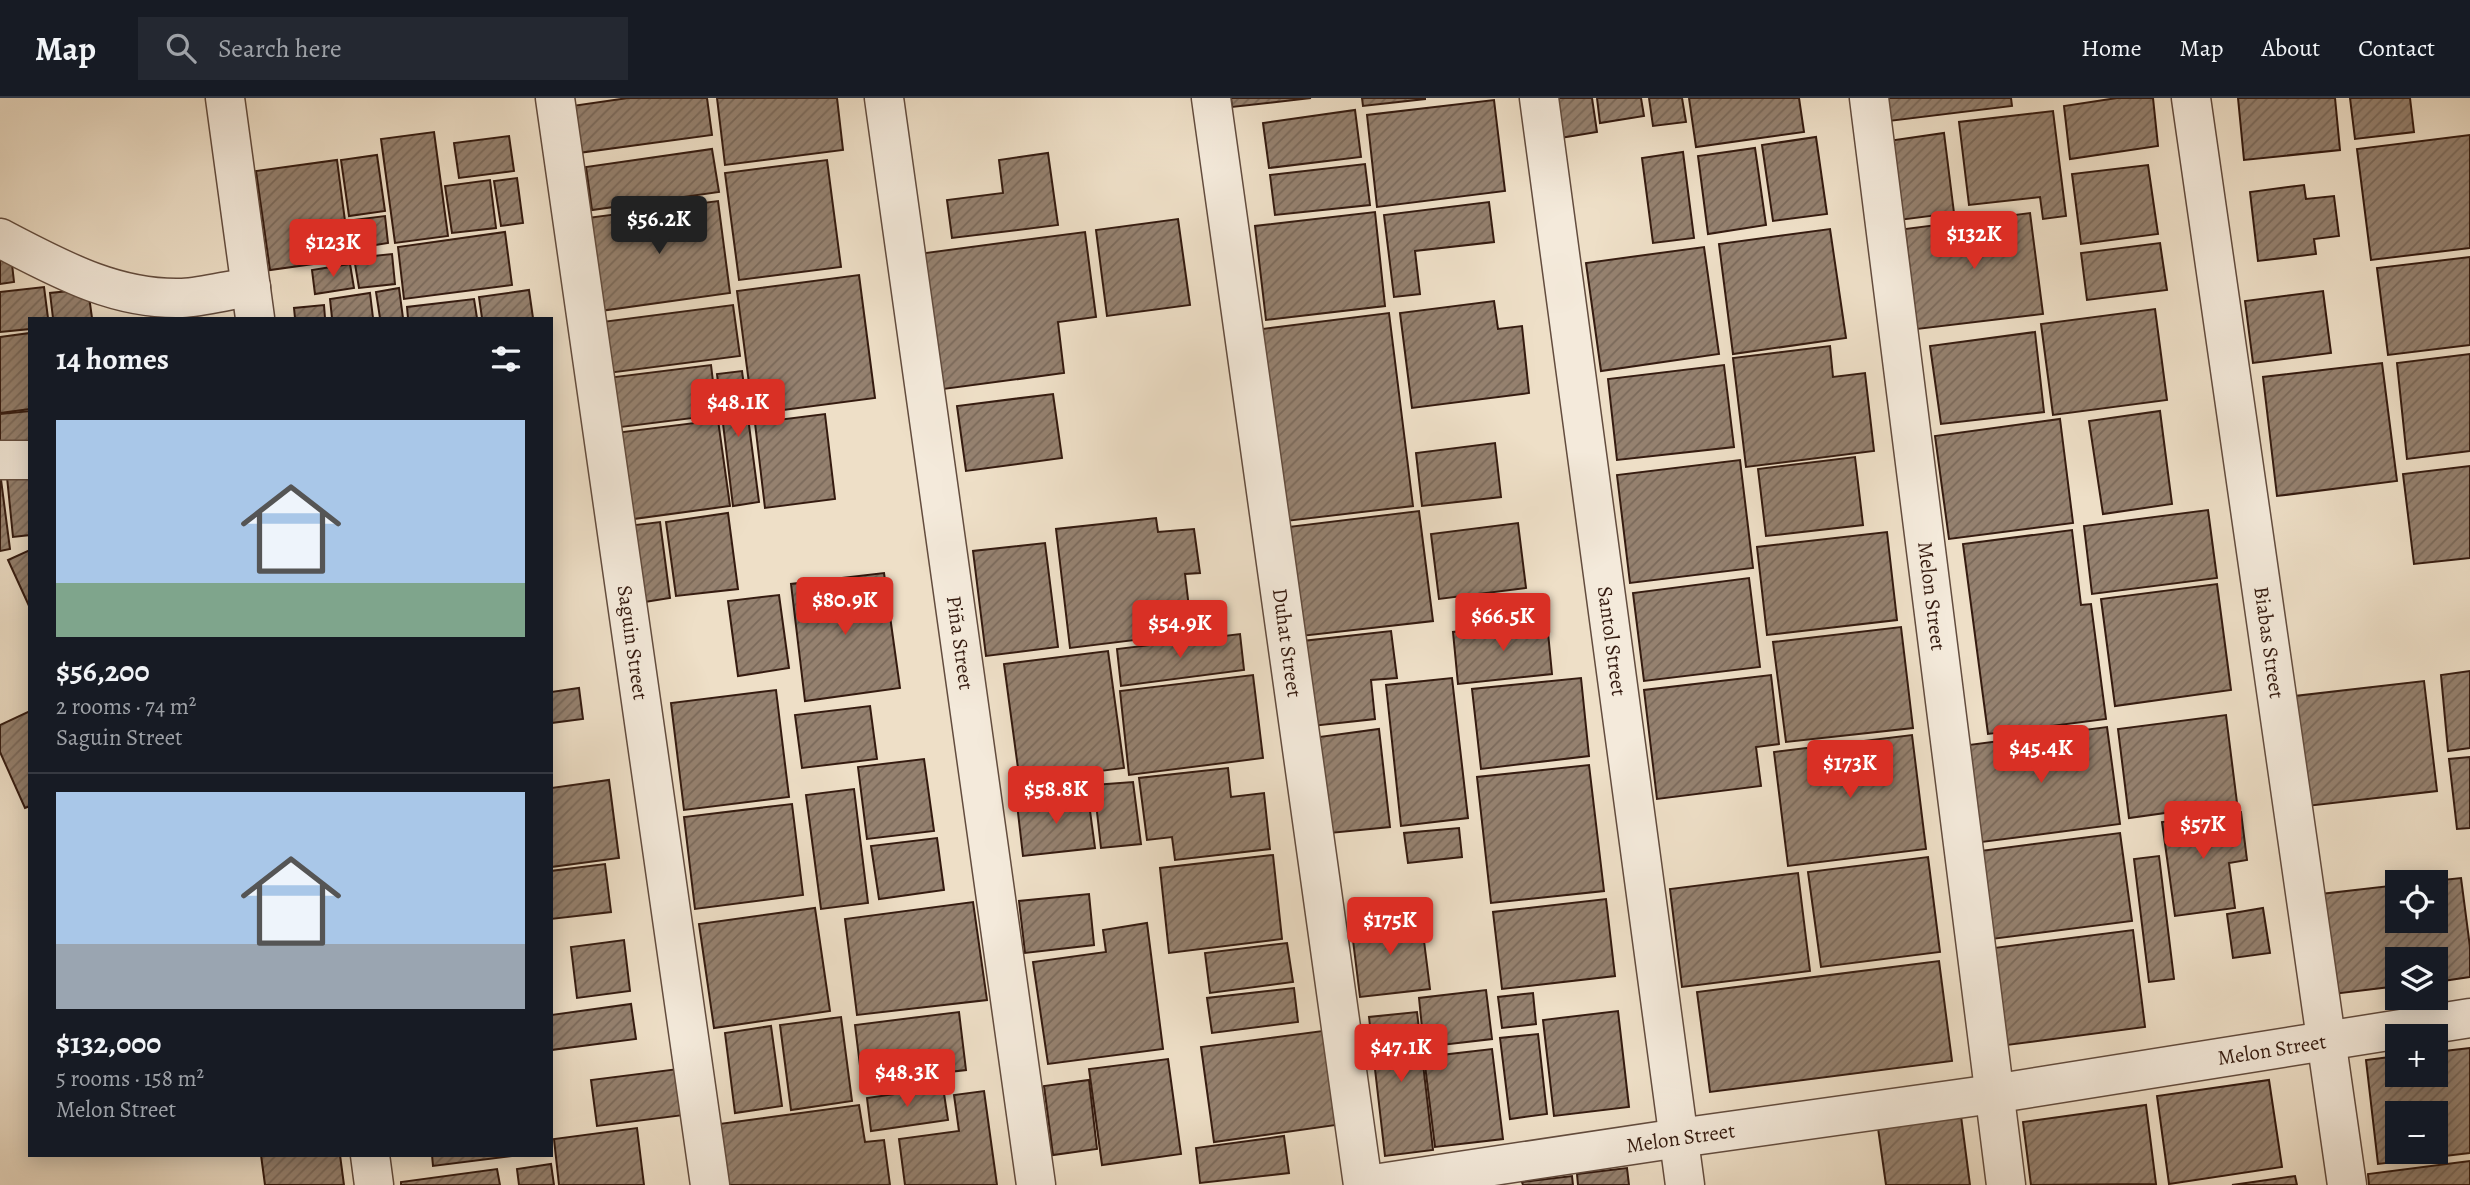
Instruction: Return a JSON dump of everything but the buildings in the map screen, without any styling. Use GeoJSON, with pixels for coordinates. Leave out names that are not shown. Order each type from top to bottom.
{"type":"FeatureCollection","features":[{"type":"Feature","properties":{"kind":"street"},"geometry":{"type":"LineString","coordinates":[[0,238],[68,274],[119,293],[253,303],[225,98]]}},
{"type":"Feature","properties":{"kind":"street","name":"Saguin Street"},"geometry":{"type":"LineString","coordinates":[[555,98],[710,1185]]}},
{"type":"Feature","properties":{"kind":"street","name":"Piña Street"},"geometry":{"type":"LineString","coordinates":[[884,98],[1036,1185]]}},
{"type":"Feature","properties":{"kind":"street","name":"Duhat Street"},"geometry":{"type":"LineString","coordinates":[[1211,98],[1365,1185]]}},
{"type":"Feature","properties":{"kind":"street","name":"Santol Street"},"geometry":{"type":"LineString","coordinates":[[1539,98],[1685,1185]]}},
{"type":"Feature","properties":{"kind":"street","name":"Melon Street"},"geometry":{"type":"LineString","coordinates":[[1869,98],[2006,1185]]}},
{"type":"Feature","properties":{"kind":"street","name":"Biabas Street"},"geometry":{"type":"LineString","coordinates":[[2191,98],[2347,1185]]}},
{"type":"Feature","properties":{"kind":"street"},"geometry":{"type":"LineString","coordinates":[[0,460],[28,460]]}},
{"type":"Feature","properties":{"kind":"street","name":"Melon Street"},"geometry":{"type":"LineString","coordinates":[[1365,1185],[1993,1094],[2470,1018]]}},
{"type":"Feature","properties":{"kind":"street"},"geometry":{"type":"LineString","coordinates":[[370,1157],[374,1185]]}}]}
